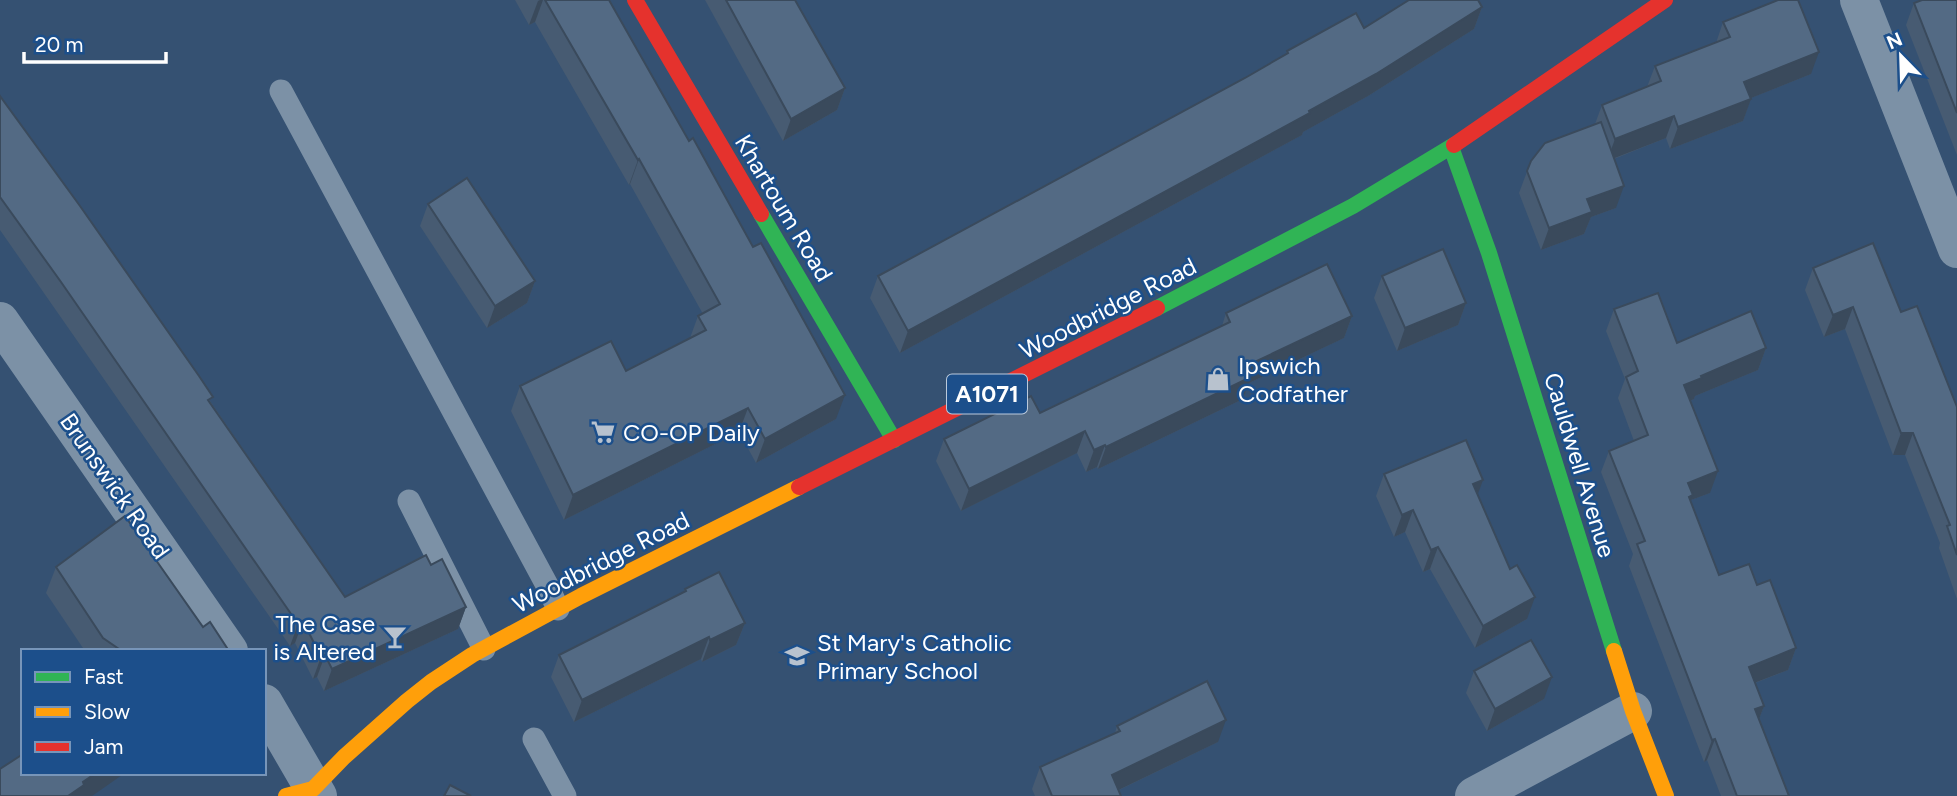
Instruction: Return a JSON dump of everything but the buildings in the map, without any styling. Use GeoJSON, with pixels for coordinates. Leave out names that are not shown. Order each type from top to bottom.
{"type":"FeatureCollection","features":[{"type":"Feature","properties":{"kind":"main road","name":"Khartoum Road"},"geometry":{"type":"LineString","coordinates":[[635,0],[894,440]]}},
{"type":"Feature","properties":{"kind":"main road","name":"Woodbridge Road"},"geometry":{"type":"LineString","coordinates":[[305,794],[407,701],[484,649],[1333,217],[1451,147],[1665,0]]}},
{"type":"Feature","properties":{"kind":"main road","name":"Cauldwell Avenue"},"geometry":{"type":"LineString","coordinates":[[1451,147],[1489,253],[1633,711],[1666,796]]}},
{"type":"Feature","properties":{"kind":"street"},"geometry":{"type":"LineString","coordinates":[[1858,0],[1957,249]]}},
{"type":"Feature","properties":{"kind":"street","name":"Brunswick Road"},"geometry":{"type":"LineString","coordinates":[[0,321],[228,649]]}},
{"type":"Feature","properties":{"kind":"street"},"geometry":{"type":"LineString","coordinates":[[266,706],[299,761],[305,794]]}},
{"type":"Feature","properties":{"kind":"street"},"geometry":{"type":"LineString","coordinates":[[1474,796],[1633,711]]}},
{"type":"Feature","properties":{"kind":"lane"},"geometry":{"type":"LineString","coordinates":[[281,91],[558,609]]}},
{"type":"Feature","properties":{"kind":"lane"},"geometry":{"type":"LineString","coordinates":[[409,501],[484,649]]}},
{"type":"Feature","properties":{"kind":"lane"},"geometry":{"type":"LineString","coordinates":[[534,739],[565,796]]}},
{"type":"Feature","properties":{"kind":"traffic: fast"},"geometry":{"type":"LineString","coordinates":[[1157,308],[1353,206],[1454,145]]}},
{"type":"Feature","properties":{"kind":"traffic: fast"},"geometry":{"type":"LineString","coordinates":[[1451,147],[1489,253],[1614,651]]}},
{"type":"Feature","properties":{"kind":"traffic: fast"},"geometry":{"type":"LineString","coordinates":[[761,214],[894,440]]}},
{"type":"Feature","properties":{"kind":"traffic: slow"},"geometry":{"type":"LineString","coordinates":[[286,796],[313,789],[344,757],[407,701],[472,655],[581,596],[799,487]]}},
{"type":"Feature","properties":{"kind":"traffic: slow"},"geometry":{"type":"LineString","coordinates":[[1614,651],[1633,711],[1666,796]]}},
{"type":"Feature","properties":{"kind":"traffic: jam"},"geometry":{"type":"LineString","coordinates":[[635,0],[761,214]]}},
{"type":"Feature","properties":{"kind":"traffic: jam"},"geometry":{"type":"LineString","coordinates":[[1454,145],[1665,0]]}},
{"type":"Feature","properties":{"kind":"traffic: jam"},"geometry":{"type":"LineString","coordinates":[[799,487],[1157,308]]}},
{"type":"Feature","properties":{"kind":"place","name":"Ipswich Codfather"},"geometry":{"type":"Point","coordinates":[1218,379]}},
{"type":"Feature","properties":{"kind":"place","name":"CO-OP Daily"},"geometry":{"type":"Point","coordinates":[603,432]}},
{"type":"Feature","properties":{"kind":"place","name":"The Case is Altered"},"geometry":{"type":"Point","coordinates":[395,637]}},
{"type":"Feature","properties":{"kind":"place","name":"St Mary's Catholic Primary School"},"geometry":{"type":"Point","coordinates":[797,656]}}]}
